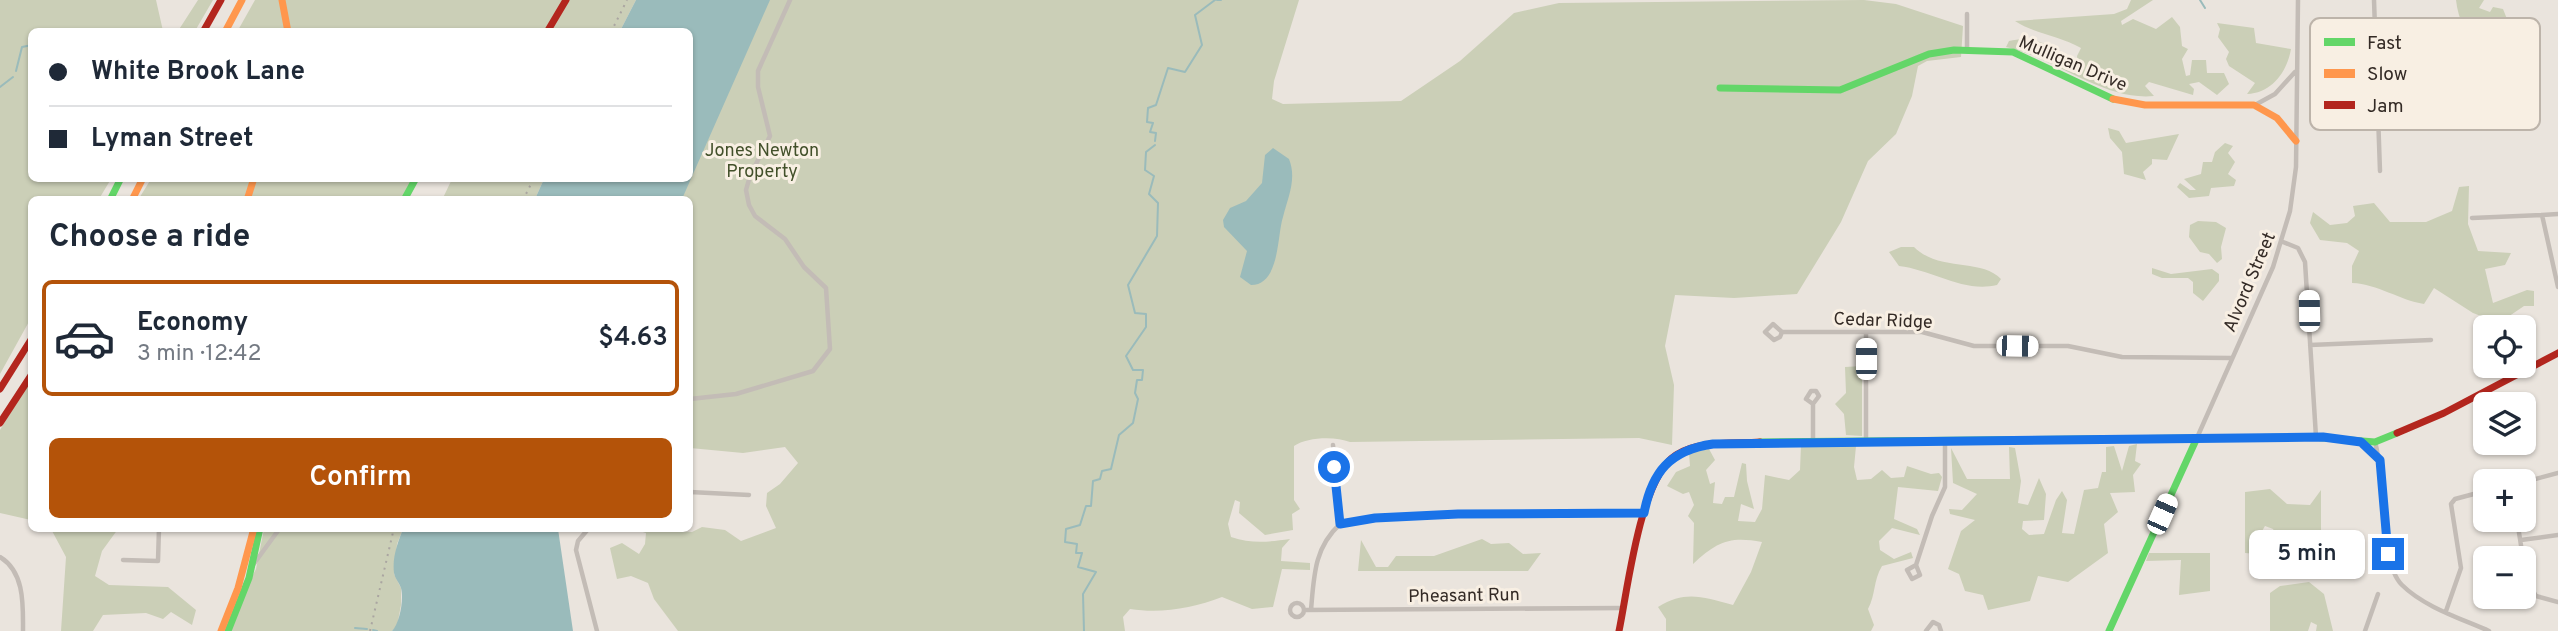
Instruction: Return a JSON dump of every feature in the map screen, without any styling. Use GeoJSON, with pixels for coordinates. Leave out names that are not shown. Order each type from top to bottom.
{"type":"FeatureCollection","features":[{"type":"Feature","properties":{"kind":"main road"},"geometry":{"type":"LineString","coordinates":[[205,28],[221,0]]}},
{"type":"Feature","properties":{"kind":"main road"},"geometry":{"type":"LineString","coordinates":[[227,28],[242,0]]}},
{"type":"Feature","properties":{"kind":"main road"},"geometry":{"type":"LineString","coordinates":[[282,0],[287,28]]}},
{"type":"Feature","properties":{"kind":"main road"},"geometry":{"type":"LineString","coordinates":[[549,28],[566,0]]}},
{"type":"Feature","properties":{"kind":"main road","name":"Mulligan Drive"},"geometry":{"type":"LineString","coordinates":[[1720,88],[1840,90],[1925,55],[1967,51],[2020,53],[2101,96],[2128,104],[2254,105]]}},
{"type":"Feature","properties":{"kind":"main road"},"geometry":{"type":"LineString","coordinates":[[2254,105],[2277,118],[2297,141]]}},
{"type":"Feature","properties":{"kind":"main road"},"geometry":{"type":"LineString","coordinates":[[0,389],[28,344]]}},
{"type":"Feature","properties":{"kind":"main road"},"geometry":{"type":"LineString","coordinates":[[1619,631],[1644,513],[1658,471],[1671,458],[1698,446],[1813,442],[2316,437],[2375,443],[2435,417],[2558,353]]}},
{"type":"Feature","properties":{"kind":"main road"},"geometry":{"type":"LineString","coordinates":[[0,424],[28,380]]}},
{"type":"Feature","properties":{"kind":"main road"},"geometry":{"type":"LineString","coordinates":[[2109,631],[2196,440]]}},
{"type":"Feature","properties":{"kind":"main road"},"geometry":{"type":"LineString","coordinates":[[221,631],[238,588],[253,532]]}},
{"type":"Feature","properties":{"kind":"main road"},"geometry":{"type":"LineString","coordinates":[[229,631],[252,566],[259,532]]}},
{"type":"Feature","properties":{"kind":"street"},"geometry":{"type":"LineString","coordinates":[[693,399],[736,394],[813,371],[830,349],[825,288],[804,267],[786,239],[755,216],[746,190],[770,136],[758,87],[758,71],[790,0]]}},
{"type":"Feature","properties":{"kind":"street","name":"Alvord Street"},"geometry":{"type":"LineString","coordinates":[[2196,440],[2283,242],[2294,189],[2297,141],[2295,72],[2298,0]]}},
{"type":"Feature","properties":{"kind":"street"},"geometry":{"type":"LineString","coordinates":[[2374,0],[2375,18]]}},
{"type":"Feature","properties":{"kind":"street"},"geometry":{"type":"LineString","coordinates":[[1967,14],[1967,51]]}},
{"type":"Feature","properties":{"kind":"street"},"geometry":{"type":"LineString","coordinates":[[2254,105],[2275,94],[2295,72]]}},
{"type":"Feature","properties":{"kind":"street"},"geometry":{"type":"LineString","coordinates":[[2379,130],[2380,171]]}},
{"type":"Feature","properties":{"kind":"street"},"geometry":{"type":"LineString","coordinates":[[2472,219],[2558,214]]}},
{"type":"Feature","properties":{"kind":"street"},"geometry":{"type":"LineString","coordinates":[[2542,215],[2558,287]]}},
{"type":"Feature","properties":{"kind":"street"},"geometry":{"type":"LineString","coordinates":[[2283,242],[2295,246],[2304,257],[2316,437]]}},
{"type":"Feature","properties":{"kind":"street","name":"Cedar Ridge"},"geometry":{"type":"LineString","coordinates":[[1782,332],[1928,332],[1974,346],[2079,346],[2122,357],[2232,358]]}},
{"type":"Feature","properties":{"kind":"street"},"geometry":{"type":"LineString","coordinates":[[1866,333],[1866,443]]}},
{"type":"Feature","properties":{"kind":"street"},"geometry":{"type":"LineString","coordinates":[[2309,345],[2431,340]]}},
{"type":"Feature","properties":{"kind":"street"},"geometry":{"type":"LineString","coordinates":[[1813,404],[1813,442]]}},
{"type":"Feature","properties":{"kind":"street"},"geometry":{"type":"LineString","coordinates":[[1916,565],[1931,516],[1945,487],[1945,442]]}},
{"type":"Feature","properties":{"kind":"street"},"geometry":{"type":"LineString","coordinates":[[2361,442],[2380,460]]}},
{"type":"Feature","properties":{"kind":"street"},"geometry":{"type":"LineString","coordinates":[[2375,443],[2380,460],[2387,544],[2393,571],[2407,590],[2489,631]]}},
{"type":"Feature","properties":{"kind":"street"},"geometry":{"type":"LineString","coordinates":[[1333,445],[1337,518],[1340,524]]}},
{"type":"Feature","properties":{"kind":"street"},"geometry":{"type":"LineString","coordinates":[[2536,479],[2558,473]]}},
{"type":"Feature","properties":{"kind":"street"},"geometry":{"type":"LineString","coordinates":[[693,492],[749,495]]}},
{"type":"Feature","properties":{"kind":"street"},"geometry":{"type":"LineString","coordinates":[[2446,611],[2461,568],[2453,501],[2473,495]]}},
{"type":"Feature","properties":{"kind":"street"},"geometry":{"type":"LineString","coordinates":[[1311,610],[1318,555],[1322,544],[1340,524],[1375,518],[1458,514],[1644,513]]}},
{"type":"Feature","properties":{"kind":"street"},"geometry":{"type":"LineString","coordinates":[[124,559],[158,561],[159,532]]}},
{"type":"Feature","properties":{"kind":"street"},"geometry":{"type":"LineString","coordinates":[[252,566],[277,532]]}},
{"type":"Feature","properties":{"kind":"street"},"geometry":{"type":"LineString","coordinates":[[586,532],[578,541],[576,550],[597,631]]}},
{"type":"Feature","properties":{"kind":"street"},"geometry":{"type":"LineString","coordinates":[[2519,532],[2522,546]]}},
{"type":"Feature","properties":{"kind":"street"},"geometry":{"type":"LineString","coordinates":[[2521,540],[2558,535]]}},
{"type":"Feature","properties":{"kind":"street"},"geometry":{"type":"LineString","coordinates":[[0,557],[10,564],[21,590],[23,631]]}},
{"type":"Feature","properties":{"kind":"street"},"geometry":{"type":"LineString","coordinates":[[2365,631],[2378,594]]}},
{"type":"Feature","properties":{"kind":"street"},"geometry":{"type":"LineString","coordinates":[[2536,596],[2558,602]]}},
{"type":"Feature","properties":{"kind":"street","name":"Pheasant Run"},"geometry":{"type":"LineString","coordinates":[[1304,610],[1624,608]]}},
{"type":"Feature","properties":{"kind":"street"},"geometry":{"type":"LineString","coordinates":[[1926,631],[1933,622],[1939,625],[1941,631]]}},
{"type":"Feature","properties":{"kind":"street"},"geometry":{"type":"LineString","coordinates":[[2471,631],[2474,624]]}},
{"type":"Feature","properties":{"kind":"green space"},"geometry":{"type":"Polygon","coordinates":[[[0,0],[156,0],[162,28],[28,28],[28,182],[109,182],[101,196],[28,196],[28,323],[0,374],[0,0]]]}},
{"type":"Feature","properties":{"kind":"green space"},"geometry":{"type":"Polygon","coordinates":[[[198,0],[213,0],[197,28],[180,28],[198,0]]]}},
{"type":"Feature","properties":{"kind":"green space"},"geometry":{"type":"Polygon","coordinates":[[[255,0],[636,0],[622,28],[239,28],[255,0]]]}},
{"type":"Feature","properties":{"kind":"green space","name":"Jones Newton Property"},"geometry":{"type":"Polygon","coordinates":[[[764,0],[1299,0],[1274,81],[1272,99],[1283,104],[1401,101],[1460,61],[1514,13],[1559,3],[1864,0],[1896,4],[1963,26],[1961,57],[1927,61],[1918,66],[1912,96],[1896,134],[1868,161],[1841,222],[1797,294],[1734,298],[1675,295],[1665,346],[1674,385],[1672,445],[1639,438],[1350,442],[1329,438],[1300,443],[1294,446],[1294,500],[1300,509],[1292,514],[1293,530],[1265,535],[1239,513],[1240,502],[1235,500],[1228,524],[1231,537],[1246,541],[1290,539],[1282,548],[1281,561],[1310,563],[1310,570],[1282,569],[1273,607],[1252,609],[1222,597],[1177,609],[1130,609],[1123,617],[1125,631],[678,631],[654,599],[648,583],[631,576],[617,579],[610,548],[622,543],[639,554],[645,544],[646,533],[643,532],[693,532],[702,527],[725,530],[741,541],[776,528],[766,506],[767,493],[780,484],[798,463],[785,447],[743,453],[693,448],[693,196],[661,196],[684,182],[693,182],[693,171],[764,0]]]}},
{"type":"Feature","properties":{"kind":"green space"},"geometry":{"type":"Polygon","coordinates":[[[2131,0],[2153,0],[2121,21],[2122,25],[2133,19],[2156,29],[2172,17],[2180,27],[2182,46],[2188,49],[2182,59],[2186,76],[2190,75],[2192,60],[2206,60],[2207,73],[2224,73],[2229,84],[2217,95],[2199,82],[2189,84],[2194,89],[2193,95],[2149,82],[2145,86],[2154,96],[2135,96],[2098,86],[2025,52],[2006,47],[2009,41],[2019,39],[2038,41],[2078,65],[2077,56],[2081,48],[2015,21],[2114,14],[2127,9],[2131,0]]]}},
{"type":"Feature","properties":{"kind":"green space"},"geometry":{"type":"Polygon","coordinates":[[[2456,0],[2484,0],[2479,8],[2490,12],[2493,7],[2503,9],[2507,18],[2460,18],[2456,0]]]}},
{"type":"Feature","properties":{"kind":"green space"},"geometry":{"type":"Polygon","coordinates":[[[2217,23],[2254,28],[2256,43],[2291,49],[2286,66],[2277,80],[2264,90],[2247,94],[2255,83],[2229,66],[2226,59],[2229,52],[2218,37],[2220,29],[2217,23]]]}},
{"type":"Feature","properties":{"kind":"green space"},"geometry":{"type":"Polygon","coordinates":[[[2108,128],[2119,131],[2126,143],[2179,134],[2167,160],[2152,159],[2152,164],[2143,172],[2146,180],[2124,174],[2122,152],[2110,138],[2108,128]]]}},
{"type":"Feature","properties":{"kind":"green space"},"geometry":{"type":"Polygon","coordinates":[[[2225,143],[2233,146],[2228,153],[2235,162],[2228,174],[2236,180],[2234,186],[2211,188],[2209,196],[2189,198],[2177,187],[2180,183],[2190,190],[2196,190],[2184,179],[2201,174],[2203,162],[2212,162],[2215,152],[2225,143]]]}},
{"type":"Feature","properties":{"kind":"green space"},"geometry":{"type":"Polygon","coordinates":[[[149,182],[417,182],[410,196],[140,196],[149,182]]]}},
{"type":"Feature","properties":{"kind":"green space"},"geometry":{"type":"Polygon","coordinates":[[[451,182],[543,182],[536,196],[444,196],[451,182]]]}},
{"type":"Feature","properties":{"kind":"green space"},"geometry":{"type":"Polygon","coordinates":[[[2469,186],[2468,224],[2478,251],[2511,253],[2505,265],[2485,269],[2493,303],[2527,290],[2534,291],[2534,306],[2524,306],[2511,315],[2478,315],[2434,288],[2424,304],[2371,286],[2352,283],[2352,266],[2359,251],[2347,243],[2320,240],[2310,223],[2313,212],[2330,225],[2347,223],[2355,216],[2353,206],[2374,203],[2390,222],[2426,222],[2452,211],[2459,187],[2469,186]]]}},
{"type":"Feature","properties":{"kind":"green space"},"geometry":{"type":"Polygon","coordinates":[[[2198,221],[2216,222],[2226,228],[2221,247],[2222,259],[2217,263],[2209,254],[2200,252],[2189,237],[2190,225],[2198,221]]]}},
{"type":"Feature","properties":{"kind":"green space"},"geometry":{"type":"Polygon","coordinates":[[[1901,247],[1914,247],[1935,260],[1982,269],[2001,279],[1997,285],[1972,286],[1899,266],[1889,252],[1901,247]]]}},
{"type":"Feature","properties":{"kind":"green space"},"geometry":{"type":"Polygon","coordinates":[[[2152,268],[2171,274],[2212,269],[2219,274],[2219,281],[2203,301],[2193,293],[2193,282],[2188,278],[2162,278],[2152,274],[2152,268]]]}},
{"type":"Feature","properties":{"kind":"green space"},"geometry":{"type":"Polygon","coordinates":[[[1862,366],[1862,436],[1846,435],[1844,414],[1835,404],[1846,393],[1845,367],[1862,366]]]}},
{"type":"Feature","properties":{"kind":"green space"},"geometry":{"type":"Polygon","coordinates":[[[28,384],[28,519],[0,513],[0,430],[28,384]]]}},
{"type":"Feature","properties":{"kind":"green space"},"geometry":{"type":"Polygon","coordinates":[[[2137,444],[2135,461],[2141,464],[2133,475],[2135,492],[2110,493],[2118,512],[2104,524],[2108,553],[2068,582],[2038,576],[2030,601],[1988,610],[1983,595],[1965,591],[1959,574],[1948,569],[1961,531],[1975,520],[1950,514],[1949,509],[1962,510],[1977,494],[1953,483],[1951,448],[1967,479],[2010,479],[2009,447],[2015,448],[2021,481],[2018,503],[2028,505],[2039,478],[2046,494],[2044,520],[2023,521],[2022,529],[2029,535],[2044,534],[2062,491],[2067,500],[2062,533],[2074,534],[2084,490],[2098,488],[2102,472],[2106,472],[2106,447],[2114,446],[2122,471],[2129,446],[2137,444]]]}},
{"type":"Feature","properties":{"kind":"green space"},"geometry":{"type":"Polygon","coordinates":[[[1801,445],[1856,446],[1854,467],[1857,480],[1871,479],[1882,470],[1891,478],[1904,477],[1907,466],[1931,474],[1939,473],[1942,477],[1938,491],[1898,487],[1894,519],[1917,529],[1920,535],[1892,528],[1879,541],[1880,550],[1894,559],[1911,552],[1913,558],[1882,566],[1868,609],[1874,625],[1871,631],[1666,631],[1666,619],[1658,607],[1677,598],[1694,597],[1733,605],[1751,572],[1762,542],[1724,542],[1709,550],[1693,564],[1694,523],[1688,516],[1694,505],[1689,492],[1683,494],[1667,486],[1676,472],[1690,466],[1689,453],[1709,449],[1715,460],[1706,470],[1710,484],[1715,482],[1713,503],[1722,504],[1725,497],[1734,497],[1742,463],[1746,464],[1754,509],[1741,504],[1738,521],[1755,522],[1762,509],[1765,475],[1789,480],[1800,470],[1801,445]]]}},
{"type":"Feature","properties":{"kind":"green space"},"geometry":{"type":"Polygon","coordinates":[[[2270,489],[2287,504],[2310,505],[2321,490],[2321,550],[2290,559],[2281,554],[2281,545],[2273,529],[2265,526],[2258,538],[2257,554],[2245,553],[2245,492],[2270,489]]]}},
{"type":"Feature","properties":{"kind":"green space"},"geometry":{"type":"Polygon","coordinates":[[[53,532],[116,532],[102,551],[95,576],[109,585],[168,587],[196,610],[192,625],[171,612],[163,619],[146,613],[103,615],[93,631],[61,631],[66,557],[53,532]]]}},
{"type":"Feature","properties":{"kind":"green space"},"geometry":{"type":"Polygon","coordinates":[[[263,532],[402,532],[397,544],[394,574],[401,588],[397,626],[392,631],[224,631],[256,569],[263,532]]]}},
{"type":"Feature","properties":{"kind":"green space"},"geometry":{"type":"Polygon","coordinates":[[[1482,539],[1491,544],[1509,543],[1523,554],[1541,553],[1528,571],[1358,571],[1361,540],[1376,567],[1388,567],[1396,556],[1434,556],[1482,539]]]}},
{"type":"Feature","properties":{"kind":"green space"},"geometry":{"type":"Polygon","coordinates":[[[2149,553],[2210,553],[2210,591],[2179,595],[2181,560],[2146,561],[2149,553]]]}},
{"type":"Feature","properties":{"kind":"green space"},"geometry":{"type":"Polygon","coordinates":[[[2309,582],[2324,594],[2333,631],[2316,631],[2317,625],[2311,622],[2308,631],[2270,631],[2270,593],[2280,586],[2309,582]]]}},
{"type":"Feature","properties":{"kind":"water"},"geometry":{"type":"Polygon","coordinates":[[[636,0],[770,0],[693,174],[693,28],[622,28],[636,0]]]}},
{"type":"Feature","properties":{"kind":"water"},"geometry":{"type":"Polygon","coordinates":[[[1273,148],[1289,159],[1291,188],[1272,268],[1260,283],[1251,285],[1240,277],[1247,251],[1224,227],[1223,220],[1230,208],[1246,201],[1262,183],[1265,155],[1273,148]]]}},
{"type":"Feature","properties":{"kind":"water"},"geometry":{"type":"Polygon","coordinates":[[[543,182],[690,182],[683,196],[536,196],[543,182]]]}},
{"type":"Feature","properties":{"kind":"water"},"geometry":{"type":"Polygon","coordinates":[[[402,532],[558,532],[573,631],[392,631],[402,604],[401,588],[394,567],[402,532]]]}},
{"type":"Feature","properties":{"kind":"waterway"},"geometry":{"type":"LineString","coordinates":[[1155,141],[1156,133],[1150,132],[1153,123],[1147,122],[1148,108],[1156,105],[1168,68],[1185,72],[1202,45],[1195,15],[1215,0]]}},
{"type":"Feature","properties":{"kind":"waterway"},"geometry":{"type":"LineString","coordinates":[[2200,0],[2205,8]]}},
{"type":"Feature","properties":{"kind":"waterway"},"geometry":{"type":"LineString","coordinates":[[16,71],[22,47],[28,46]]}},
{"type":"Feature","properties":{"kind":"waterway"},"geometry":{"type":"LineString","coordinates":[[0,87],[13,77]]}},
{"type":"Feature","properties":{"kind":"waterway"},"geometry":{"type":"LineString","coordinates":[[1084,631],[1083,594],[1096,572],[1078,567],[1082,553],[1076,553],[1077,544],[1065,542],[1066,529],[1080,525],[1086,506],[1091,506],[1093,481],[1100,479],[1102,471],[1111,469],[1119,435],[1133,423],[1138,399],[1135,393],[1137,380],[1142,380],[1143,370],[1133,370],[1126,356],[1146,327],[1146,314],[1135,313],[1128,285],[1157,236],[1158,203],[1149,194],[1154,176],[1145,170],[1146,152],[1155,145]]}},
{"type":"Feature","properties":{"kind":"waterway"},"geometry":{"type":"LineString","coordinates":[[355,628],[367,629]]}},
{"type":"Feature","properties":{"kind":"waterway"},"geometry":{"type":"LineString","coordinates":[[373,630],[377,631]]}},
{"type":"Feature","properties":{"kind":"railway"},"geometry":{"type":"LineString","coordinates":[[613,28],[627,0]]}},
{"type":"Feature","properties":{"kind":"railway"},"geometry":{"type":"LineString","coordinates":[[525,196],[532,182]]}},
{"type":"Feature","properties":{"kind":"railway"},"geometry":{"type":"LineString","coordinates":[[370,631],[393,532]]}},
{"type":"Feature","properties":{"kind":"traffic: fast"},"geometry":{"type":"LineString","coordinates":[[1720,88],[1840,90],[1929,54],[1954,50],[2013,52],[2113,99]]}},
{"type":"Feature","properties":{"kind":"traffic: fast"},"geometry":{"type":"LineString","coordinates":[[112,196],[119,182]]}},
{"type":"Feature","properties":{"kind":"traffic: fast"},"geometry":{"type":"LineString","coordinates":[[406,196],[414,182]]}},
{"type":"Feature","properties":{"kind":"traffic: fast"},"geometry":{"type":"LineString","coordinates":[[1760,442],[2312,437],[2375,442],[2397,433]]}},
{"type":"Feature","properties":{"kind":"traffic: fast"},"geometry":{"type":"LineString","coordinates":[[2109,631],[2196,440]]}},
{"type":"Feature","properties":{"kind":"traffic: fast"},"geometry":{"type":"LineString","coordinates":[[228,631],[249,578],[259,532]]}},
{"type":"Feature","properties":{"kind":"traffic: slow"},"geometry":{"type":"LineString","coordinates":[[227,28],[242,0]]}},
{"type":"Feature","properties":{"kind":"traffic: slow"},"geometry":{"type":"LineString","coordinates":[[282,0],[287,28]]}},
{"type":"Feature","properties":{"kind":"traffic: slow"},"geometry":{"type":"LineString","coordinates":[[2113,99],[2145,105],[2254,105],[2277,118],[2296,141]]}},
{"type":"Feature","properties":{"kind":"traffic: slow"},"geometry":{"type":"LineString","coordinates":[[134,196],[141,182]]}},
{"type":"Feature","properties":{"kind":"traffic: slow"},"geometry":{"type":"LineString","coordinates":[[248,196],[253,182]]}},
{"type":"Feature","properties":{"kind":"traffic: slow"},"geometry":{"type":"LineString","coordinates":[[221,631],[238,588],[253,532]]}},
{"type":"Feature","properties":{"kind":"traffic: jam"},"geometry":{"type":"LineString","coordinates":[[205,28],[221,0]]}},
{"type":"Feature","properties":{"kind":"traffic: jam"},"geometry":{"type":"LineString","coordinates":[[549,28],[566,0]]}},
{"type":"Feature","properties":{"kind":"traffic: jam"},"geometry":{"type":"LineString","coordinates":[[0,389],[28,344]]}},
{"type":"Feature","properties":{"kind":"traffic: jam"},"geometry":{"type":"LineString","coordinates":[[2397,433],[2444,413],[2558,353]]}},
{"type":"Feature","properties":{"kind":"traffic: jam"},"geometry":{"type":"LineString","coordinates":[[0,423],[28,380]]}},
{"type":"Feature","properties":{"kind":"traffic: jam"},"geometry":{"type":"LineString","coordinates":[[1619,631],[1637,536],[1653,486],[1664,467],[1676,455],[1695,447],[1760,442]]}},
{"type":"Feature","properties":{"kind":"route"},"geometry":{"type":"LineString","coordinates":[[1334,467],[1337,518],[1340,524],[1357,519],[1458,514],[1541,511],[1644,513],[1652,482],[1666,463],[1684,451],[1713,444],[1775,441],[1880,443],[2323,437],[2361,442],[2380,460],[2388,554]]}}]}
